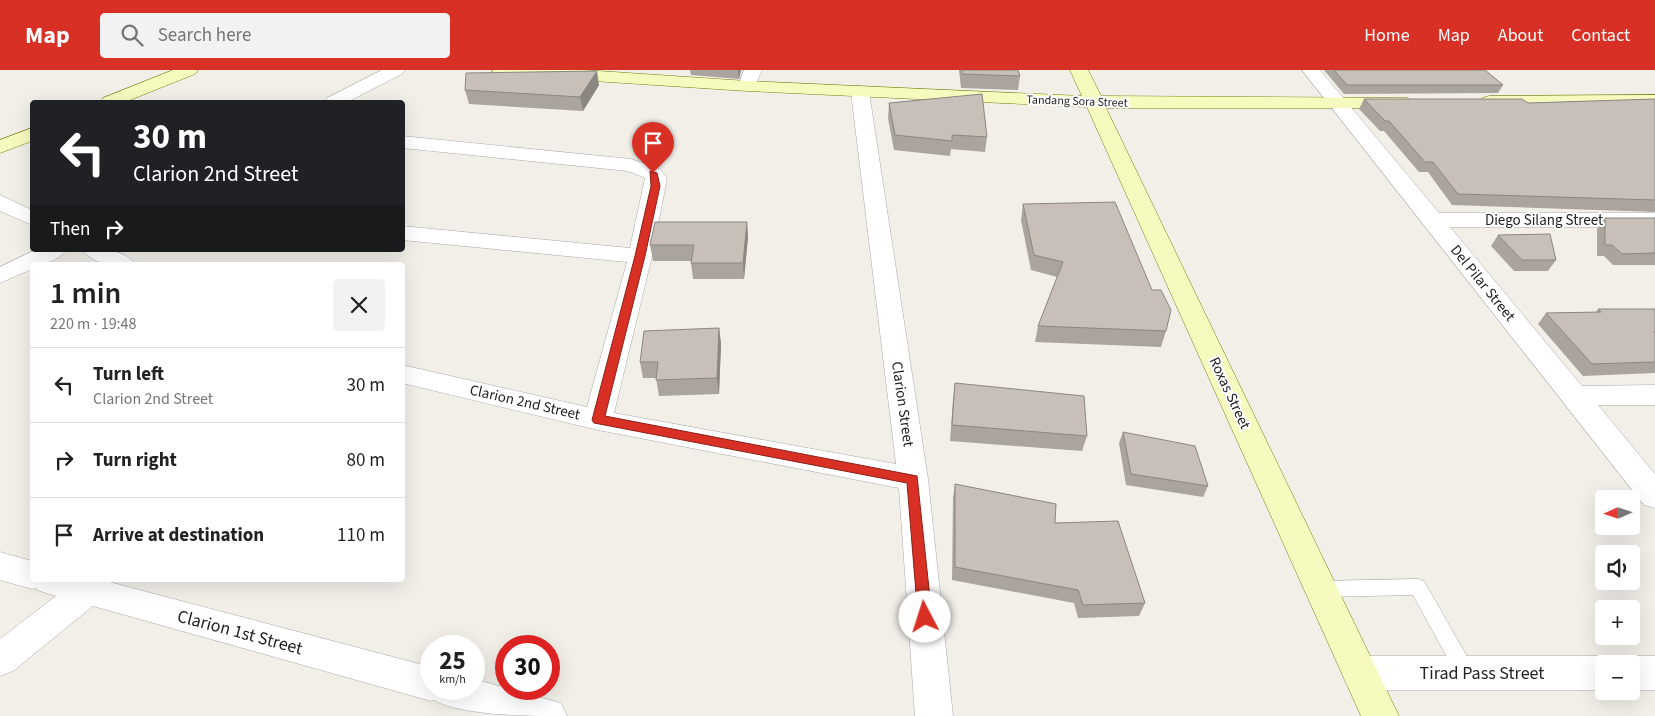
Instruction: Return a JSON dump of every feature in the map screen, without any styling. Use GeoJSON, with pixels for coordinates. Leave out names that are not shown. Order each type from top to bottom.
{"type":"FeatureCollection","features":[{"type":"Feature","properties":{"kind":"street"},"geometry":{"type":"LineString","coordinates":[[338,100],[396,70]]}},
{"type":"Feature","properties":{"kind":"street","name":"Tandang Sora Street"},"geometry":{"type":"LineString","coordinates":[[501,70],[750,78],[860,92],[1096,102],[1416,102]]}},
{"type":"Feature","properties":{"kind":"street","name":"Roxas Street"},"geometry":{"type":"LineString","coordinates":[[1079,70],[1096,102],[1380,716]]}},
{"type":"Feature","properties":{"kind":"street","name":"Del Pilar Street"},"geometry":{"type":"LineString","coordinates":[[1311,70],[1655,496]]}},
{"type":"Feature","properties":{"kind":"street"},"geometry":{"type":"LineString","coordinates":[[114,100],[177,72]]}},
{"type":"Feature","properties":{"kind":"street","name":"Clarion Street"},"geometry":{"type":"LineString","coordinates":[[860,92],[913,480],[934,716]]}},
{"type":"Feature","properties":{"kind":"street"},"geometry":{"type":"LineString","coordinates":[[1466,102],[1655,101]]}},
{"type":"Feature","properties":{"kind":"street"},"geometry":{"type":"LineString","coordinates":[[0,147],[30,135]]}},
{"type":"Feature","properties":{"kind":"street"},"geometry":{"type":"LineString","coordinates":[[405,142],[631,166],[647,170],[656,178],[656,186],[640,256],[598,420]]}},
{"type":"Feature","properties":{"kind":"street"},"geometry":{"type":"LineString","coordinates":[[0,202],[30,217]]}},
{"type":"Feature","properties":{"kind":"street","name":"Diego Silang Street"},"geometry":{"type":"LineString","coordinates":[[1432,220],[1655,220]]}},
{"type":"Feature","properties":{"kind":"street"},"geometry":{"type":"LineString","coordinates":[[405,233],[640,256]]}},
{"type":"Feature","properties":{"kind":"street"},"geometry":{"type":"LineString","coordinates":[[0,276],[50,252]]}},
{"type":"Feature","properties":{"kind":"street"},"geometry":{"type":"LineString","coordinates":[[99,252],[118,262]]}},
{"type":"Feature","properties":{"kind":"street","name":"Clarion 2nd Street"},"geometry":{"type":"LineString","coordinates":[[405,375],[598,420],[913,480]]}},
{"type":"Feature","properties":{"kind":"street"},"geometry":{"type":"LineString","coordinates":[[1575,396],[1655,395]]}},
{"type":"Feature","properties":{"kind":"street"},"geometry":{"type":"LineString","coordinates":[[0,566],[30,574]]}},
{"type":"Feature","properties":{"kind":"street","name":"Clarion 1st Street"},"geometry":{"type":"LineString","coordinates":[[56,582],[420,681]]}},
{"type":"Feature","properties":{"kind":"street"},"geometry":{"type":"LineString","coordinates":[[0,660],[88,591]]}},
{"type":"Feature","properties":{"kind":"street","name":"Tirad Pass Street"},"geometry":{"type":"LineString","coordinates":[[1360,673],[1595,673]]}},
{"type":"Feature","properties":{"kind":"street"},"geometry":{"type":"LineString","coordinates":[[1640,673],[1655,673]]}},
{"type":"Feature","properties":{"kind":"street"},"geometry":{"type":"LineString","coordinates":[[485,699],[548,716]]}},
{"type":"Feature","properties":{"kind":"lane"},"geometry":{"type":"LineString","coordinates":[[1321,589],[1418,587],[1466,673]]}},
{"type":"Feature","properties":{"kind":"building"},"geometry":{"type":"Polygon","coordinates":[[[962,70],[1018,70],[1020,76],[962,74],[962,70]]]}},
{"type":"Feature","properties":{"kind":"building"},"geometry":{"type":"Polygon","coordinates":[[[1334,70],[1485,70],[1503,85],[1347,85],[1334,70]]]}},
{"type":"Feature","properties":{"kind":"building"},"geometry":{"type":"Polygon","coordinates":[[[597,71],[580,97],[465,90],[466,73],[597,71]]]}},
{"type":"Feature","properties":{"kind":"building"},"geometry":{"type":"Polygon","coordinates":[[[982,94],[987,137],[952,135],[952,141],[895,135],[889,103],[982,94]]]}},
{"type":"Feature","properties":{"kind":"building"},"geometry":{"type":"Polygon","coordinates":[[[1364,99],[1522,99],[1528,103],[1655,99],[1655,200],[1458,194],[1433,162],[1425,162],[1389,121],[1385,121],[1364,99]]]}},
{"type":"Feature","properties":{"kind":"building"},"geometry":{"type":"Polygon","coordinates":[[[1115,202],[1152,290],[1161,290],[1171,310],[1166,331],[1038,326],[1063,262],[1034,255],[1023,204],[1115,202]]]}},
{"type":"Feature","properties":{"kind":"building"},"geometry":{"type":"Polygon","coordinates":[[[1605,218],[1655,218],[1655,253],[1622,254],[1612,245],[1605,245],[1605,218]]]}},
{"type":"Feature","properties":{"kind":"building"},"geometry":{"type":"Polygon","coordinates":[[[655,222],[747,222],[743,263],[691,263],[694,245],[650,245],[655,222]]]}},
{"type":"Feature","properties":{"kind":"building"},"geometry":{"type":"Polygon","coordinates":[[[1550,234],[1556,260],[1522,260],[1498,235],[1550,234]]]}},
{"type":"Feature","properties":{"kind":"building"},"geometry":{"type":"Polygon","coordinates":[[[1598,309],[1655,309],[1655,362],[1592,364],[1546,313],[1601,312],[1598,309]]]}},
{"type":"Feature","properties":{"kind":"building"},"geometry":{"type":"Polygon","coordinates":[[[719,328],[717,378],[656,380],[658,362],[640,362],[644,331],[719,328]]]}},
{"type":"Feature","properties":{"kind":"building"},"geometry":{"type":"Polygon","coordinates":[[[955,383],[1084,396],[1087,436],[952,425],[955,383]]]}},
{"type":"Feature","properties":{"kind":"building"},"geometry":{"type":"Polygon","coordinates":[[[1123,432],[1195,446],[1208,486],[1131,474],[1123,432]]]}},
{"type":"Feature","properties":{"kind":"building"},"geometry":{"type":"Polygon","coordinates":[[[955,484],[1056,504],[1055,523],[1118,521],[1145,603],[1083,605],[1078,590],[955,567],[955,484]]]}},
{"type":"Feature","properties":{"kind":"route"},"geometry":{"type":"LineString","coordinates":[[653,173],[656,178],[656,186],[598,420],[913,480],[925,617]]}}]}
